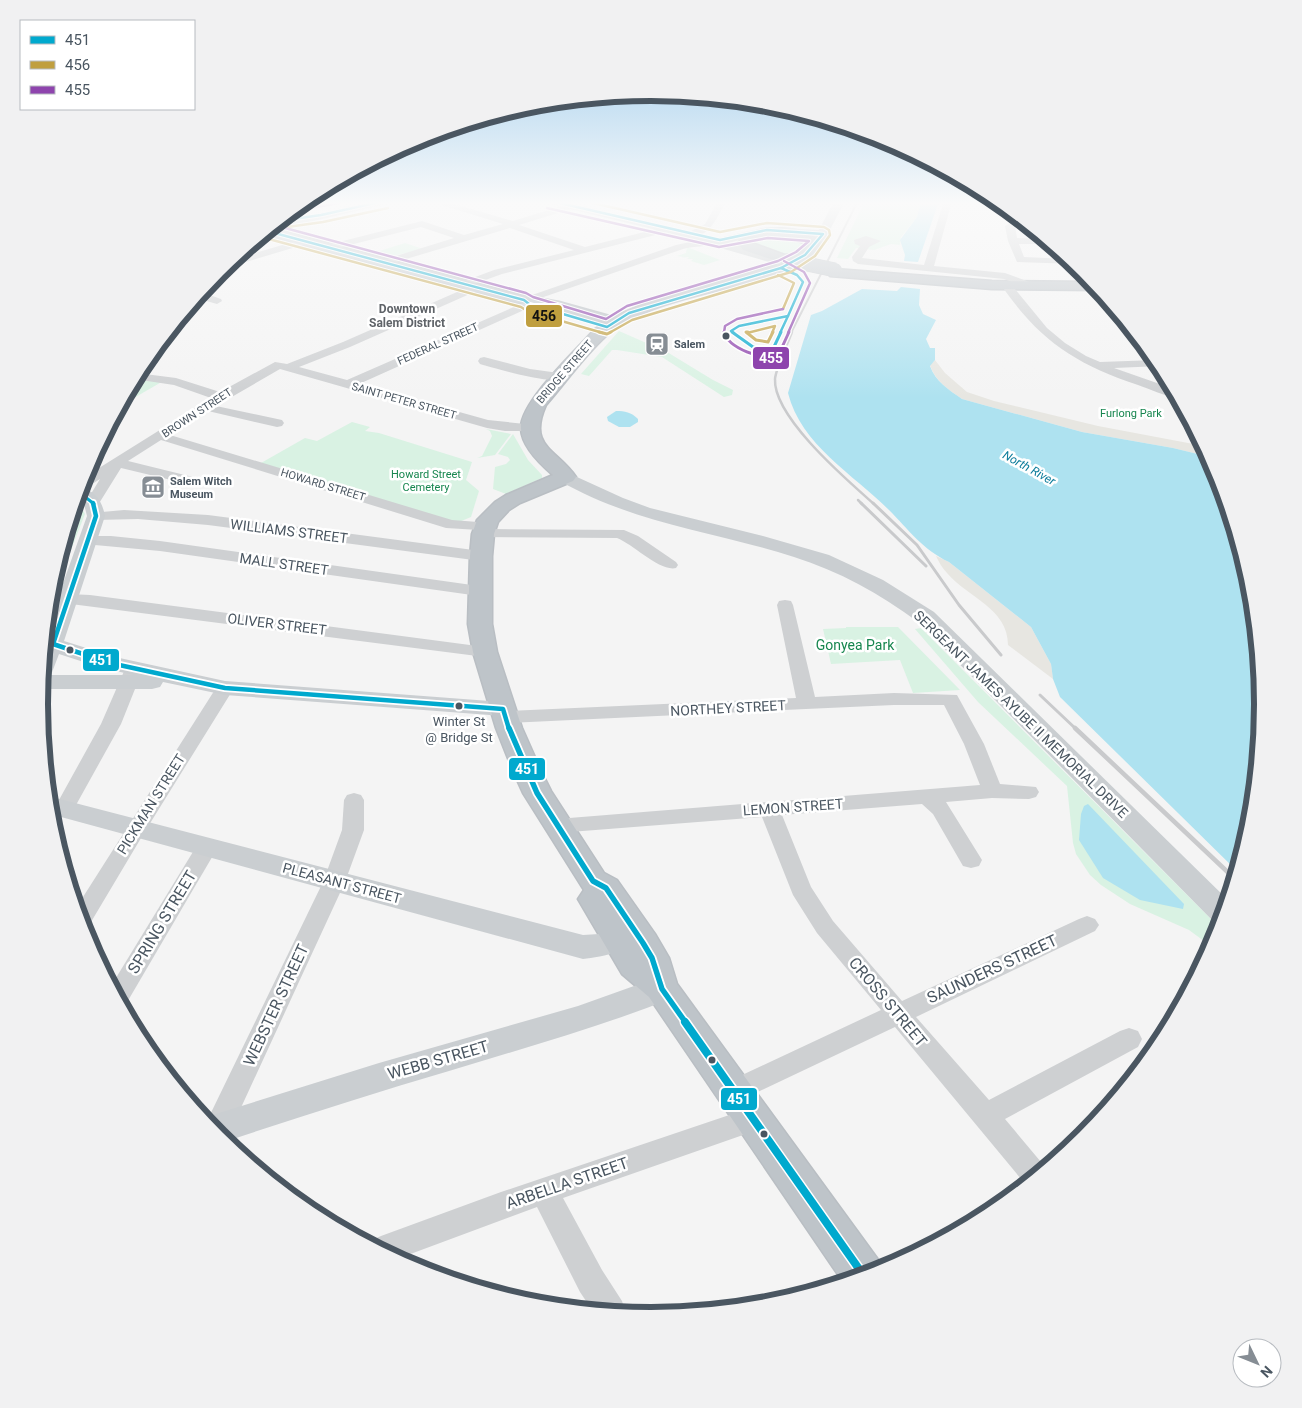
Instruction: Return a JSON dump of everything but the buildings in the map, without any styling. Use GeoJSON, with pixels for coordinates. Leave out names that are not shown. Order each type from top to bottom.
{"type":"FeatureCollection","features":[{"type":"Feature","properties":{"kind":"highway"},"geometry":{"type":"LineString","coordinates":[[403,267],[526,302],[615,322],[789,277],[835,271]]}},
{"type":"Feature","properties":{"kind":"highway","name":"BRIDGE STREET"},"geometry":{"type":"LineString","coordinates":[[530,428],[532,414],[538,403],[559,377],[615,322],[664,302],[785,267]]}},
{"type":"Feature","properties":{"kind":"highway"},"geometry":{"type":"LineString","coordinates":[[814,267],[835,271],[1005,284],[1086,286]]}},
{"type":"Feature","properties":{"kind":"highway"},"geometry":{"type":"LineString","coordinates":[[526,302],[606,311],[664,302]]}},
{"type":"Feature","properties":{"kind":"highway"},"geometry":{"type":"LineString","coordinates":[[559,306],[615,322]]}},
{"type":"Feature","properties":{"kind":"highway"},"geometry":{"type":"LineString","coordinates":[[530,428],[534,442],[539,450],[566,477],[513,499],[494,514],[483,539],[479,591],[480,627],[485,652],[504,713],[537,793],[593,880],[591,894],[626,935],[634,965],[662,988],[860,1270]]}},
{"type":"Feature","properties":{"kind":"main road","name":"SERGEANT JAMES AYUBE II MEMORIAL DRIVE"},"geometry":{"type":"LineString","coordinates":[[566,477],[616,503],[784,547],[824,560],[864,576],[898,596],[926,617],[1218,908]]}},
{"type":"Feature","properties":{"kind":"main road"},"geometry":{"type":"LineString","coordinates":[[50,650],[89,541],[89,504]]}},
{"type":"Feature","properties":{"kind":"main road"},"geometry":{"type":"LineString","coordinates":[[53,644],[132,675]]}},
{"type":"Feature","properties":{"kind":"main road"},"geometry":{"type":"LineString","coordinates":[[49,681],[132,675],[194,682],[225,688],[504,713]]}},
{"type":"Feature","properties":{"kind":"main road","name":"PLEASANT STREET"},"geometry":{"type":"LineString","coordinates":[[57,807],[583,947],[593,947],[626,935]]}},
{"type":"Feature","properties":{"kind":"main road","name":"WEBB STREET"},"geometry":{"type":"LineString","coordinates":[[221,1128],[434,1061],[562,1025],[628,1003],[662,988]]}},
{"type":"Feature","properties":{"kind":"street"},"geometry":{"type":"LineString","coordinates":[[471,285],[498,272],[519,267]]}},
{"type":"Feature","properties":{"kind":"street","name":"FEDERAL STREET"},"geometry":{"type":"LineString","coordinates":[[347,385],[526,302],[626,267]]}},
{"type":"Feature","properties":{"kind":"street"},"geometry":{"type":"LineString","coordinates":[[908,267],[1011,277],[1028,285]]}},
{"type":"Feature","properties":{"kind":"street"},"geometry":{"type":"LineString","coordinates":[[1005,284],[1022,307],[1069,351],[1096,365],[1167,391]]}},
{"type":"Feature","properties":{"kind":"street","name":"BROWN STREET"},"geometry":{"type":"LineString","coordinates":[[91,479],[258,375],[348,350],[349,348],[346,345],[471,285]]}},
{"type":"Feature","properties":{"kind":"street"},"geometry":{"type":"LineString","coordinates":[[205,297],[217,301]]}},
{"type":"Feature","properties":{"kind":"street"},"geometry":{"type":"LineString","coordinates":[[484,361],[529,373],[559,377]]}},
{"type":"Feature","properties":{"kind":"street"},"geometry":{"type":"LineString","coordinates":[[1096,365],[1149,363]]}},
{"type":"Feature","properties":{"kind":"street","name":"SAINT PETER STREET"},"geometry":{"type":"LineString","coordinates":[[288,368],[496,426],[530,428]]}},
{"type":"Feature","properties":{"kind":"street"},"geometry":{"type":"LineString","coordinates":[[144,377],[176,382],[221,397]]}},
{"type":"Feature","properties":{"kind":"street"},"geometry":{"type":"LineString","coordinates":[[206,407],[277,423]]}},
{"type":"Feature","properties":{"kind":"street","name":"HOWARD STREET"},"geometry":{"type":"LineString","coordinates":[[162,436],[451,525],[483,539]]}},
{"type":"Feature","properties":{"kind":"street"},"geometry":{"type":"LineString","coordinates":[[117,463],[192,481]]}},
{"type":"Feature","properties":{"kind":"street","name":"BROWN STREET"},"geometry":{"type":"LineString","coordinates":[[89,504],[117,463]]}},
{"type":"Feature","properties":{"kind":"street","name":"WILLIAMS STREET"},"geometry":{"type":"LineString","coordinates":[[89,504],[109,515],[483,539]]}},
{"type":"Feature","properties":{"kind":"street"},"geometry":{"type":"LineString","coordinates":[[483,539],[620,533],[633,539],[670,565]]}},
{"type":"Feature","properties":{"kind":"street","name":"MALL STREET"},"geometry":{"type":"LineString","coordinates":[[89,541],[111,541],[160,546],[479,591]]}},
{"type":"Feature","properties":{"kind":"street","name":"OLIVER STREET"},"geometry":{"type":"LineString","coordinates":[[69,599],[90,600],[485,652]]}},
{"type":"Feature","properties":{"kind":"street"},"geometry":{"type":"LineString","coordinates":[[785,605],[808,704]]}},
{"type":"Feature","properties":{"kind":"street"},"geometry":{"type":"LineString","coordinates":[[57,806],[111,724],[132,675]]}},
{"type":"Feature","properties":{"kind":"street","name":"PICKMAN STREET"},"geometry":{"type":"LineString","coordinates":[[85,913],[136,828],[225,688]]}},
{"type":"Feature","properties":{"kind":"street","name":"NORTHEY STREET"},"geometry":{"type":"LineString","coordinates":[[504,713],[808,704],[894,699],[950,699],[974,744],[992,791]]}},
{"type":"Feature","properties":{"kind":"street","name":"LEMON STREET"},"geometry":{"type":"LineString","coordinates":[[557,826],[992,791],[1029,792]]}},
{"type":"Feature","properties":{"kind":"street"},"geometry":{"type":"LineString","coordinates":[[928,797],[941,809],[971,860]]}},
{"type":"Feature","properties":{"kind":"street","name":"WEBSTER STREET"},"geometry":{"type":"LineString","coordinates":[[218,1124],[334,882],[353,830],[354,800]]}},
{"type":"Feature","properties":{"kind":"street","name":"CROSS STREET"},"geometry":{"type":"LineString","coordinates":[[770,809],[801,888],[812,909],[825,927],[1032,1172]]}},
{"type":"Feature","properties":{"kind":"street","name":"SPRING STREET"},"geometry":{"type":"LineString","coordinates":[[120,990],[207,847]]}},
{"type":"Feature","properties":{"kind":"street","name":"SAUNDERS STREET"},"geometry":{"type":"LineString","coordinates":[[744,1105],[897,1014],[1087,925]]}},
{"type":"Feature","properties":{"kind":"street"},"geometry":{"type":"LineString","coordinates":[[985,1116],[1129,1040]]}},
{"type":"Feature","properties":{"kind":"street","name":"ARBELLA STREET"},"geometry":{"type":"LineString","coordinates":[[390,1248],[544,1191],[744,1105]]}},
{"type":"Feature","properties":{"kind":"street"},"geometry":{"type":"LineString","coordinates":[[544,1191],[591,1281],[607,1305]]}},
{"type":"Feature","properties":{"kind":"green space"},"geometry":{"type":"Polygon","coordinates":[[[619,331],[667,352],[733,390],[732,395],[724,397],[662,357],[617,350],[612,350],[589,376],[581,374],[619,331]]]}},
{"type":"Feature","properties":{"kind":"green space"},"geometry":{"type":"Polygon","coordinates":[[[144,377],[165,380],[129,401],[144,377]]]}},
{"type":"Feature","properties":{"kind":"green space","name":"Howard Street Cemetery"},"geometry":{"type":"Polygon","coordinates":[[[352,422],[370,427],[365,431],[379,433],[472,462],[466,480],[479,491],[471,517],[459,522],[452,521],[261,463],[305,438],[317,441],[352,422]]]}},
{"type":"Feature","properties":{"kind":"green space"},"geometry":{"type":"Polygon","coordinates":[[[486,429],[511,434],[495,455],[477,458],[482,456],[492,436],[490,431],[486,429]]]}},
{"type":"Feature","properties":{"kind":"green space"},"geometry":{"type":"Polygon","coordinates":[[[513,434],[528,460],[542,475],[542,478],[506,494],[493,489],[495,467],[506,464],[510,460],[508,457],[498,454],[513,434]]]}},
{"type":"Feature","properties":{"kind":"green space"},"geometry":{"type":"Polygon","coordinates":[[[81,507],[85,514],[62,573],[81,507]]]}},
{"type":"Feature","properties":{"kind":"green space","name":"Gonyea Park"},"geometry":{"type":"Polygon","coordinates":[[[898,627],[960,690],[913,693],[900,660],[831,664],[823,629],[898,627]]]}},
{"type":"Feature","properties":{"kind":"green space"},"geometry":{"type":"Polygon","coordinates":[[[921,628],[1214,922],[1206,942],[1189,930],[1130,904],[1101,885],[1090,875],[1076,854],[1073,843],[1067,786],[978,702],[915,629],[921,628]]]}},
{"type":"Feature","properties":{"kind":"sand"},"geometry":{"type":"Polygon","coordinates":[[[935,360],[945,373],[967,392],[994,401],[1098,426],[1195,444],[1200,455],[1082,432],[962,399],[943,385],[935,376],[930,365],[935,360]]]}},
{"type":"Feature","properties":{"kind":"sand"},"geometry":{"type":"Polygon","coordinates":[[[936,556],[949,562],[1031,627],[1051,664],[1053,679],[1008,645],[1006,632],[994,613],[956,582],[944,569],[936,556]]]}},
{"type":"Feature","properties":{"kind":"water","name":"North River"},"geometry":{"type":"Polygon","coordinates":[[[901,287],[920,289],[919,305],[923,314],[936,320],[926,339],[930,348],[935,348],[935,360],[930,366],[939,381],[962,399],[1082,432],[1200,455],[1209,473],[1234,548],[1243,586],[1253,665],[1253,743],[1249,783],[1243,822],[1232,866],[1060,697],[1053,679],[1051,664],[1031,627],[909,532],[889,510],[830,458],[804,428],[788,393],[811,315],[862,289],[897,291],[901,287]]]}},
{"type":"Feature","properties":{"kind":"water"},"geometry":{"type":"Polygon","coordinates":[[[616,411],[630,413],[638,419],[638,422],[630,427],[619,427],[608,421],[607,417],[616,411]]]}},
{"type":"Feature","properties":{"kind":"water"},"geometry":{"type":"Polygon","coordinates":[[[1088,804],[1184,904],[1183,909],[1140,900],[1103,878],[1079,840],[1081,814],[1084,806],[1088,804]]]}},
{"type":"Feature","properties":{"kind":"railway"},"geometry":{"type":"LineString","coordinates":[[791,333],[825,267]]}},
{"type":"Feature","properties":{"kind":"railway"},"geometry":{"type":"LineString","coordinates":[[792,332],[775,379],[778,394],[786,411],[798,429],[830,464],[874,504]]}},
{"type":"Feature","properties":{"kind":"railway"},"geometry":{"type":"LineString","coordinates":[[858,500],[861,503]]}},
{"type":"Feature","properties":{"kind":"railway"},"geometry":{"type":"LineString","coordinates":[[861,503],[926,566]]}},
{"type":"Feature","properties":{"kind":"railway"},"geometry":{"type":"LineString","coordinates":[[873,503],[917,545],[959,605],[1001,655]]}},
{"type":"Feature","properties":{"kind":"railway"},"geometry":{"type":"LineString","coordinates":[[1040,695],[1076,729]]}},
{"type":"Feature","properties":{"kind":"railway"},"geometry":{"type":"LineString","coordinates":[[1075,728],[1230,874]]}},
{"type":"Feature","properties":{"kind":"transit line","name":"456"},"geometry":{"type":"LineString","coordinates":[[372,267],[521,307],[527,311],[607,334],[632,320],[791,272],[799,267]]}},
{"type":"Feature","properties":{"kind":"transit line","name":"451"},"geometry":{"type":"LineString","coordinates":[[400,267],[524,300],[529,304],[607,327],[629,313],[783,267]]}},
{"type":"Feature","properties":{"kind":"transit line","name":"455"},"geometry":{"type":"LineString","coordinates":[[429,267],[526,293],[533,297],[606,319],[627,306],[759,267]]}},
{"type":"Feature","properties":{"kind":"transit line","name":"455"},"geometry":{"type":"LineString","coordinates":[[783,309],[737,319],[725,326],[724,334],[741,348],[757,356],[765,358],[778,356],[810,283],[807,275],[796,267]]}},
{"type":"Feature","properties":{"kind":"transit line","name":"451"},"geometry":{"type":"LineString","coordinates":[[781,268],[797,275],[803,282],[788,316]]}},
{"type":"Feature","properties":{"kind":"transit line","name":"456"},"geometry":{"type":"LineString","coordinates":[[778,275],[794,283],[783,309]]}},
{"type":"Feature","properties":{"kind":"transit line","name":"451"},"geometry":{"type":"LineString","coordinates":[[788,316],[772,351],[753,347],[731,331],[739,326],[788,316]]}},
{"type":"Feature","properties":{"kind":"transit line","name":"456"},"geometry":{"type":"LineString","coordinates":[[775,326],[768,342],[756,340],[746,332],[775,326]]}},
{"type":"Feature","properties":{"kind":"transit line","name":"451"},"geometry":{"type":"LineString","coordinates":[[85,496],[93,502],[96,516],[53,644],[110,663],[225,688],[503,709],[509,728],[537,793],[593,881],[606,888],[643,943],[652,958],[662,989],[860,1270]]}},
{"type":"Feature","properties":{"kind":"place","name":"Salem"},"geometry":{"type":"Point","coordinates":[657,344]}},
{"type":"Feature","properties":{"kind":"place","name":"Salem Witch Museum"},"geometry":{"type":"Point","coordinates":[153,487]}},
{"type":"Feature","properties":{"kind":"place","name":"Winter St @ Bridge St"},"geometry":{"type":"Point","coordinates":[459,706]}},
{"type":"Feature","properties":{"kind":"district","name":"Downtown Salem District"},"geometry":{"type":"Point","coordinates":[407,316]}},
{"type":"Feature","properties":{"kind":"park label","name":"Furlong Park"},"geometry":{"type":"Point","coordinates":[1131,413]}}]}
